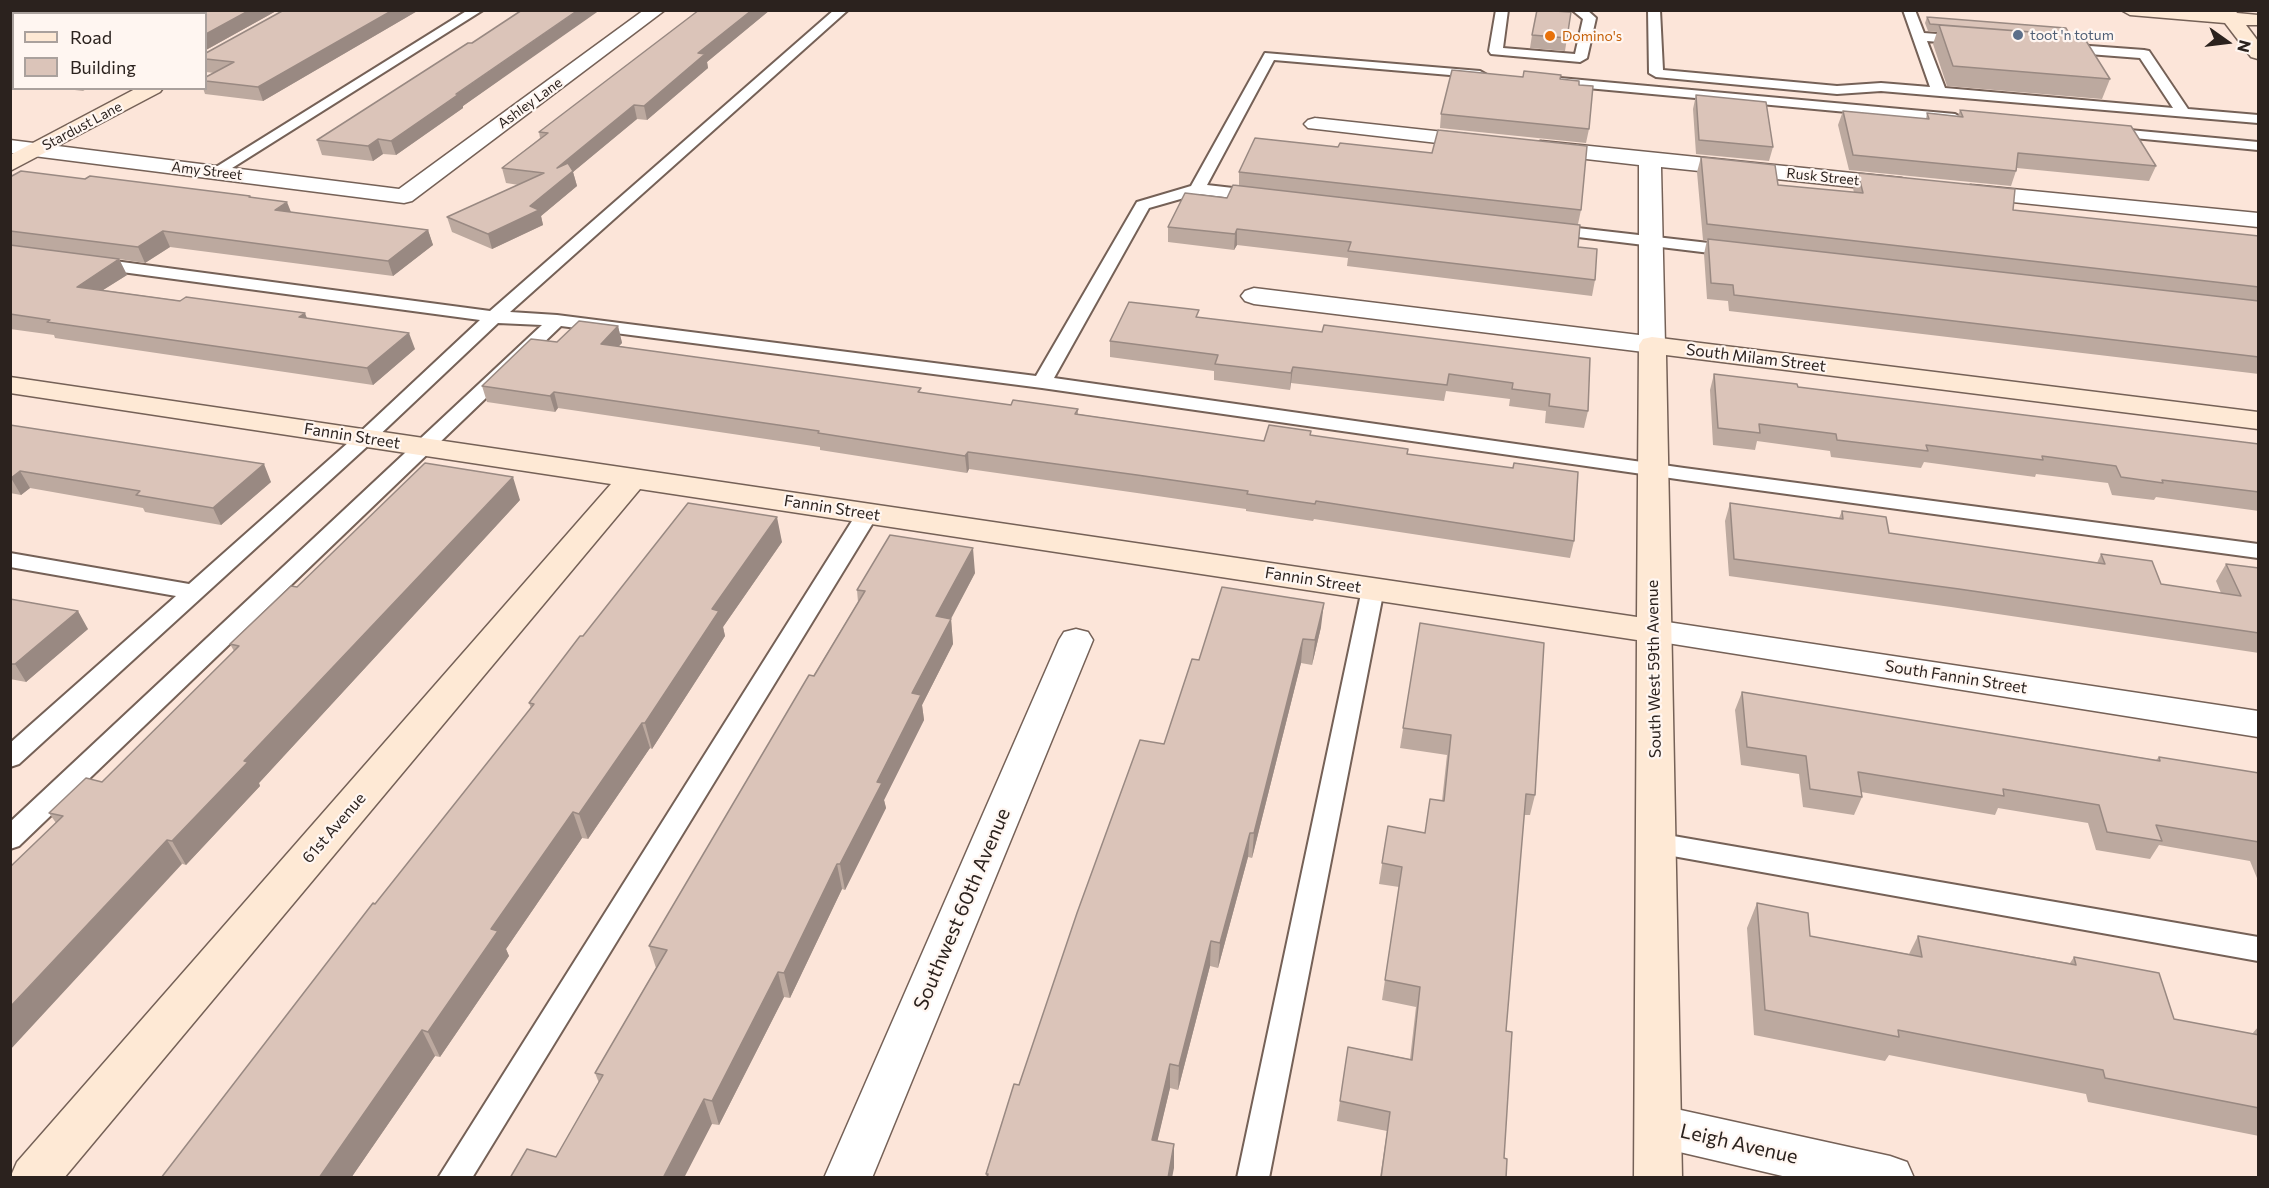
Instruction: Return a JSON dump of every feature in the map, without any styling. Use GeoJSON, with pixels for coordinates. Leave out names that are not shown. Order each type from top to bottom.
{"type":"FeatureCollection","features":[{"type":"Feature","properties":{"kind":"street","name":"Ashley Lane"},"geometry":{"type":"LineString","coordinates":[[404,196],[656,10]]}},
{"type":"Feature","properties":{"kind":"street"},"geometry":{"type":"LineString","coordinates":[[2130,10],[2228,14],[2259,20]]}},
{"type":"Feature","properties":{"kind":"street"},"geometry":{"type":"LineString","coordinates":[[2228,14],[2259,53]]}},
{"type":"Feature","properties":{"kind":"street","name":"Stardust Lane"},"geometry":{"type":"LineString","coordinates":[[10,164],[149,90]]}},
{"type":"Feature","properties":{"kind":"street"},"geometry":{"type":"LineString","coordinates":[[1315,124],[1500,144]]}},
{"type":"Feature","properties":{"kind":"street","name":"Amy Street"},"geometry":{"type":"LineString","coordinates":[[10,146],[404,196]]}},
{"type":"Feature","properties":{"kind":"street","name":"Rusk Street"},"geometry":{"type":"LineString","coordinates":[[1523,146],[1924,187]]}},
{"type":"Feature","properties":{"kind":"street","name":"South West 59th Avenue"},"geometry":{"type":"LineString","coordinates":[[1650,160],[1658,1178]]}},
{"type":"Feature","properties":{"kind":"street"},"geometry":{"type":"LineString","coordinates":[[1948,189],[2259,220]]}},
{"type":"Feature","properties":{"kind":"street","name":"South Milam Street"},"geometry":{"type":"LineString","coordinates":[[1254,296],[2259,420]]}},
{"type":"Feature","properties":{"kind":"street","name":"Fannin Street"},"geometry":{"type":"LineString","coordinates":[[10,384],[1654,631]]}},
{"type":"Feature","properties":{"kind":"street","name":"61st Avenue"},"geometry":{"type":"LineString","coordinates":[[34,1178],[633,478]]}},
{"type":"Feature","properties":{"kind":"street","name":"South Fannin Street"},"geometry":{"type":"LineString","coordinates":[[1654,631],[2259,724]]}},
{"type":"Feature","properties":{"kind":"street","name":"Southwest 60th Avenue"},"geometry":{"type":"LineString","coordinates":[[848,1178],[1076,640]]}},
{"type":"Feature","properties":{"kind":"street","name":"Leigh Avenue"},"geometry":{"type":"LineString","coordinates":[[1658,1126],[1890,1178]]}},
{"type":"Feature","properties":{"kind":"lane"},"geometry":{"type":"LineString","coordinates":[[216,172],[477,10]]}},
{"type":"Feature","properties":{"kind":"lane"},"geometry":{"type":"LineString","coordinates":[[10,758],[365,438],[494,317],[842,10]]}},
{"type":"Feature","properties":{"kind":"lane"},"geometry":{"type":"LineString","coordinates":[[1502,10],[1496,51],[1580,58],[1590,18],[1578,10]]}},
{"type":"Feature","properties":{"kind":"lane"},"geometry":{"type":"LineString","coordinates":[[1654,10],[1656,73],[1837,90],[1881,87],[2259,119]]}},
{"type":"Feature","properties":{"kind":"lane"},"geometry":{"type":"LineString","coordinates":[[1909,10],[1939,92]]}},
{"type":"Feature","properties":{"kind":"lane"},"geometry":{"type":"LineString","coordinates":[[1918,36],[1978,41]]}},
{"type":"Feature","properties":{"kind":"lane"},"geometry":{"type":"LineString","coordinates":[[2049,46],[2144,54],[2183,112]]}},
{"type":"Feature","properties":{"kind":"lane"},"geometry":{"type":"LineString","coordinates":[[1197,189],[1270,56],[1496,76]]}},
{"type":"Feature","properties":{"kind":"lane"},"geometry":{"type":"LineString","coordinates":[[1532,80],[1973,120]]}},
{"type":"Feature","properties":{"kind":"lane"},"geometry":{"type":"LineString","coordinates":[[2092,130],[2259,146]]}},
{"type":"Feature","properties":{"kind":"lane"},"geometry":{"type":"LineString","coordinates":[[1042,382],[1143,205],[1197,189],[1280,198]]}},
{"type":"Feature","properties":{"kind":"lane"},"geometry":{"type":"LineString","coordinates":[[1540,228],[1749,253]]}},
{"type":"Feature","properties":{"kind":"lane"},"geometry":{"type":"LineString","coordinates":[[69,260],[494,317],[557,320],[1042,382],[1653,469],[2259,551]]}},
{"type":"Feature","properties":{"kind":"lane"},"geometry":{"type":"LineString","coordinates":[[10,839],[557,320]]}},
{"type":"Feature","properties":{"kind":"lane"},"geometry":{"type":"LineString","coordinates":[[454,1178],[868,513]]}},
{"type":"Feature","properties":{"kind":"lane"},"geometry":{"type":"LineString","coordinates":[[10,560],[193,592]]}},
{"type":"Feature","properties":{"kind":"lane"},"geometry":{"type":"LineString","coordinates":[[1253,1178],[1372,589]]}},
{"type":"Feature","properties":{"kind":"lane"},"geometry":{"type":"LineString","coordinates":[[1656,843],[2259,949]]}},
{"type":"Feature","properties":{"kind":"building"},"geometry":{"type":"Polygon","coordinates":[[[10,10],[250,10],[207,33],[207,12],[12,12],[12,70],[10,70],[10,10]]]}},
{"type":"Feature","properties":{"kind":"building"},"geometry":{"type":"Polygon","coordinates":[[[284,10],[393,10],[258,87],[207,81],[207,76],[234,62],[207,59],[207,52],[284,10]]]}},
{"type":"Feature","properties":{"kind":"building"},"geometry":{"type":"Polygon","coordinates":[[[522,10],[578,10],[391,141],[378,139],[368,146],[317,140],[468,43],[472,43],[522,10]]]}},
{"type":"Feature","properties":{"kind":"building"},"geometry":{"type":"Polygon","coordinates":[[[699,10],[752,10],[698,53],[705,54],[644,106],[634,105],[557,168],[568,163],[573,171],[530,206],[539,210],[488,234],[447,217],[544,173],[502,168],[548,133],[539,132],[699,10]]]}},
{"type":"Feature","properties":{"kind":"building"},"geometry":{"type":"Polygon","coordinates":[[[1537,10],[1571,12],[1567,38],[1532,35],[1537,10]]]}},
{"type":"Feature","properties":{"kind":"building"},"geometry":{"type":"Polygon","coordinates":[[[1927,17],[2066,28],[2070,35],[1930,24],[1927,17]]]}},
{"type":"Feature","properties":{"kind":"building"},"geometry":{"type":"Polygon","coordinates":[[[1939,25],[2083,36],[2110,79],[1953,66],[1939,25]]]}},
{"type":"Feature","properties":{"kind":"building"},"geometry":{"type":"Polygon","coordinates":[[[1452,70],[1523,77],[1524,71],[1561,75],[1560,79],[1579,81],[1579,85],[1593,86],[1589,129],[1441,114],[1452,70]]]}},
{"type":"Feature","properties":{"kind":"building"},"geometry":{"type":"Polygon","coordinates":[[[1696,95],[1766,102],[1773,147],[1699,140],[1696,95]]]}},
{"type":"Feature","properties":{"kind":"building"},"geometry":{"type":"Polygon","coordinates":[[[1960,110],[2131,126],[2156,166],[2018,153],[2016,171],[1853,155],[1843,111],[1929,119],[1927,113],[1963,117],[1960,110]]]}},
{"type":"Feature","properties":{"kind":"building"},"geometry":{"type":"Polygon","coordinates":[[[1438,130],[1587,146],[1581,210],[1239,172],[1255,138],[1338,147],[1340,143],[1432,153],[1438,130]]]}},
{"type":"Feature","properties":{"kind":"building"},"geometry":{"type":"Polygon","coordinates":[[[1701,157],[1775,165],[1778,185],[1863,193],[1858,173],[2015,189],[2013,210],[2259,236],[2259,287],[1707,224],[1701,157]]]}},
{"type":"Feature","properties":{"kind":"building"},"geometry":{"type":"Polygon","coordinates":[[[21,171],[85,179],[90,176],[250,196],[287,202],[275,210],[428,230],[388,261],[163,231],[138,247],[10,231],[10,177],[21,171]]]}},
{"type":"Feature","properties":{"kind":"building"},"geometry":{"type":"Polygon","coordinates":[[[1233,185],[1580,225],[1578,247],[1597,249],[1595,280],[1348,251],[1351,242],[1237,229],[1235,234],[1168,227],[1185,193],[1227,198],[1233,185]]]}},
{"type":"Feature","properties":{"kind":"building"},"geometry":{"type":"Polygon","coordinates":[[[1708,239],[2259,301],[2259,357],[1734,295],[1733,285],[1711,283],[1708,239]]]}},
{"type":"Feature","properties":{"kind":"building"},"geometry":{"type":"Polygon","coordinates":[[[10,245],[119,259],[77,287],[180,301],[186,297],[305,313],[299,317],[409,333],[367,368],[47,322],[50,320],[10,314],[10,245]]]}},
{"type":"Feature","properties":{"kind":"building"},"geometry":{"type":"Polygon","coordinates":[[[1129,302],[1199,310],[1196,317],[1322,332],[1324,325],[1590,358],[1588,411],[1549,406],[1550,394],[1512,389],[1513,383],[1449,374],[1447,385],[1293,367],[1291,373],[1215,364],[1218,355],[1110,341],[1129,302]]]}},
{"type":"Feature","properties":{"kind":"building"},"geometry":{"type":"Polygon","coordinates":[[[579,321],[618,326],[601,344],[921,388],[918,392],[1011,405],[1013,400],[1078,409],[1075,414],[1264,441],[1269,425],[1311,431],[1310,435],[1408,449],[1407,454],[1513,468],[1514,463],[1578,472],[1574,541],[1316,501],[1315,504],[1247,494],[1248,491],[1137,475],[968,452],[965,456],[818,433],[819,431],[554,392],[550,396],[482,386],[531,339],[557,342],[579,321]]]}},
{"type":"Feature","properties":{"kind":"building"},"geometry":{"type":"Polygon","coordinates":[[[1714,374],[1797,384],[1798,387],[2259,444],[2259,492],[2121,477],[2116,466],[2042,456],[2043,460],[1926,445],[1928,451],[1837,440],[1836,434],[1759,424],[1760,433],[1718,428],[1714,374]]]}},
{"type":"Feature","properties":{"kind":"building"},"geometry":{"type":"Polygon","coordinates":[[[10,425],[264,464],[213,508],[136,495],[140,491],[20,471],[11,478],[10,425]]]}},
{"type":"Feature","properties":{"kind":"building"},"geometry":{"type":"Polygon","coordinates":[[[425,463],[513,477],[244,761],[248,762],[172,841],[167,840],[10,1007],[10,867],[63,816],[49,813],[86,778],[102,782],[239,646],[230,644],[291,586],[297,587],[425,463]]]}},
{"type":"Feature","properties":{"kind":"building"},"geometry":{"type":"Polygon","coordinates":[[[688,503],[777,517],[712,609],[719,611],[645,723],[642,723],[579,814],[573,812],[491,929],[498,931],[428,1032],[422,1030],[319,1178],[161,1178],[373,903],[375,904],[534,704],[529,703],[580,636],[583,636],[688,503]]]}},
{"type":"Feature","properties":{"kind":"building"},"geometry":{"type":"Polygon","coordinates":[[[1730,503],[1843,519],[1842,511],[1886,517],[1889,533],[2105,564],[2101,554],[2152,561],[2161,584],[2241,596],[2226,564],[2259,568],[2259,633],[1734,559],[1730,503]]]}},
{"type":"Feature","properties":{"kind":"building"},"geometry":{"type":"Polygon","coordinates":[[[890,535],[973,548],[936,616],[951,619],[912,693],[921,695],[877,782],[882,783],[840,864],[837,864],[784,973],[778,972],[712,1101],[704,1099],[663,1178],[510,1178],[527,1149],[556,1157],[603,1075],[595,1073],[667,950],[649,946],[809,675],[814,676],[865,591],[857,590],[890,535]]]}},
{"type":"Feature","properties":{"kind":"building"},"geometry":{"type":"Polygon","coordinates":[[[1222,587],[1324,603],[1315,640],[1303,639],[1254,833],[1250,833],[1220,943],[1211,941],[1179,1066],[1170,1064],[1152,1140],[1174,1144],[1168,1178],[987,1178],[988,1174],[986,1174],[1014,1084],[1019,1085],[1077,913],[1140,740],[1164,744],[1192,659],[1199,660],[1222,587]]]}},
{"type":"Feature","properties":{"kind":"building"},"geometry":{"type":"Polygon","coordinates":[[[10,599],[78,611],[15,664],[10,664],[10,599]]]}},
{"type":"Feature","properties":{"kind":"building"},"geometry":{"type":"Polygon","coordinates":[[[1420,623],[1544,643],[1535,795],[1526,794],[1506,1031],[1512,1032],[1504,1158],[1507,1159],[1506,1178],[1381,1178],[1390,1112],[1340,1101],[1348,1047],[1412,1060],[1420,987],[1385,980],[1402,867],[1382,863],[1388,826],[1425,833],[1430,799],[1444,801],[1451,735],[1403,728],[1420,623]]]}},
{"type":"Feature","properties":{"kind":"building"},"geometry":{"type":"Polygon","coordinates":[[[1742,692],[2160,761],[2159,757],[2259,773],[2259,842],[2156,825],[2162,841],[2107,832],[2099,805],[2003,789],[2004,796],[1858,772],[1862,797],[1810,789],[1806,756],[1747,747],[1742,692]]]}},
{"type":"Feature","properties":{"kind":"building"},"geometry":{"type":"Polygon","coordinates":[[[1757,903],[1808,913],[1810,936],[1922,957],[1918,936],[2076,965],[2074,957],[2159,973],[2174,1019],[2259,1035],[2259,1108],[2105,1078],[2103,1070],[1898,1030],[1899,1037],[1765,1010],[1757,903]]]}},
{"type":"Feature","properties":{"kind":"place","name":"toot 'n totum"},"geometry":{"type":"Point","coordinates":[2018,35]}},
{"type":"Feature","properties":{"kind":"place","name":"Domino's"},"geometry":{"type":"Point","coordinates":[1550,36]}}]}
